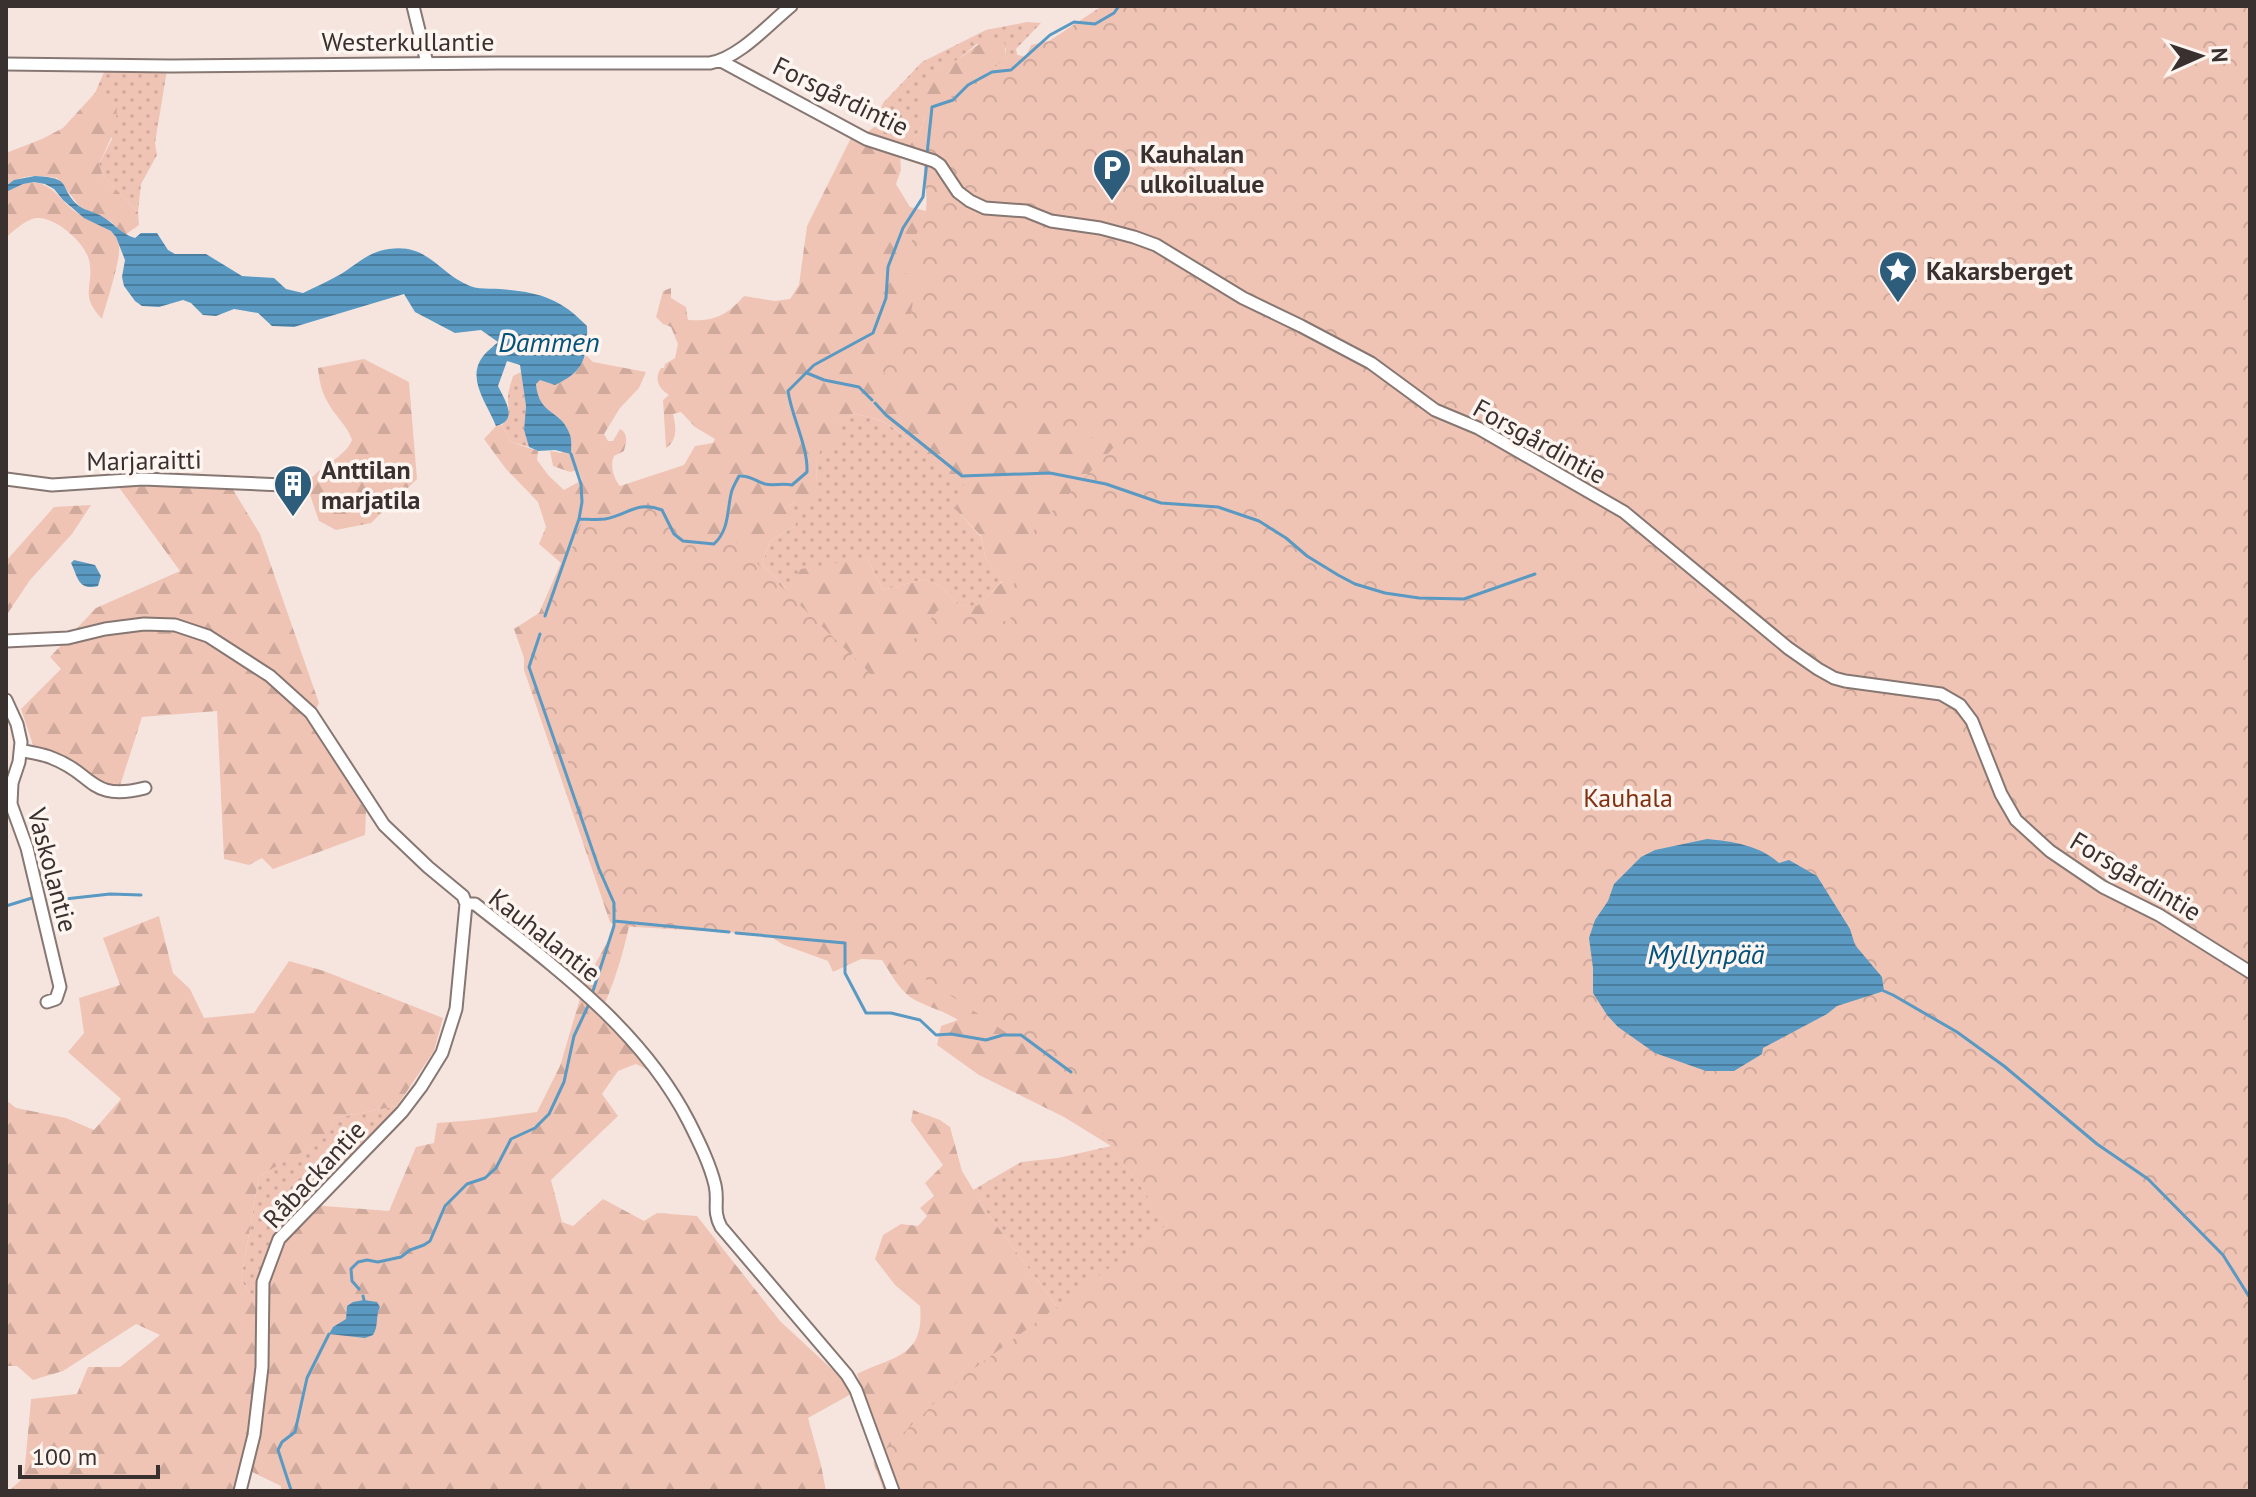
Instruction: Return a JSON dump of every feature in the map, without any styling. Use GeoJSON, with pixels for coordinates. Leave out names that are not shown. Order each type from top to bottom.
{"type":"FeatureCollection","features":[{"type":"Feature","properties":{"kind":"street"},"geometry":{"type":"LineString","coordinates":[[413,6],[427,63]]}},
{"type":"Feature","properties":{"kind":"street"},"geometry":{"type":"LineString","coordinates":[[721,61],[791,6]]}},
{"type":"Feature","properties":{"kind":"street","name":"Westerkullantie"},"geometry":{"type":"LineString","coordinates":[[6,64],[171,66],[721,61]]}},
{"type":"Feature","properties":{"kind":"street","name":"Forsgårdintie"},"geometry":{"type":"LineString","coordinates":[[721,61],[866,139],[934,161],[958,192],[985,208],[1026,211],[1051,221],[1100,228],[1156,245],[1243,298],[1371,363],[1435,410],[1478,428],[1624,512],[1771,635],[1826,674],[1845,681],[1941,694],[1960,705],[1972,721],[2001,794],[2016,820],[2050,851],[2103,887],[2159,915],[2250,972]]}},
{"type":"Feature","properties":{"kind":"street","name":"Marjaraitti"},"geometry":{"type":"LineString","coordinates":[[6,479],[52,485],[143,479],[283,485]]}},
{"type":"Feature","properties":{"kind":"street","name":"Kauhalantie"},"geometry":{"type":"LineString","coordinates":[[6,641],[68,638],[144,624],[175,625],[208,636],[270,676],[311,713],[384,825],[463,896],[466,904],[475,904],[573,982],[646,1056],[665,1081],[690,1122],[708,1164],[716,1189],[715,1213],[721,1227],[852,1382],[893,1491]]}},
{"type":"Feature","properties":{"kind":"street"},"geometry":{"type":"LineString","coordinates":[[6,641],[6,651]]}},
{"type":"Feature","properties":{"kind":"street","name":"Vaskolantie"},"geometry":{"type":"LineString","coordinates":[[6,700],[17,724],[21,750],[12,783],[11,804],[27,848],[60,987],[56,999],[47,1002]]}},
{"type":"Feature","properties":{"kind":"street"},"geometry":{"type":"LineString","coordinates":[[21,750],[51,757],[103,790],[116,794],[145,788]]}},
{"type":"Feature","properties":{"kind":"street","name":"Råbackantie"},"geometry":{"type":"LineString","coordinates":[[240,1491],[254,1435],[262,1367],[263,1282],[269,1262],[279,1239],[402,1112],[442,1053],[456,1009],[466,904]]}},
{"type":"Feature","properties":{"kind":"green space","name":"Kauhala"},"geometry":{"type":"Polygon","coordinates":[[[1102,6],[2250,6],[2250,1491],[884,1491],[873,1462],[960,1379],[1168,1224],[1111,1146],[1070,1075],[867,940],[616,926],[562,741],[552,718],[538,702],[535,684],[525,670],[582,522],[607,520],[619,513],[633,516],[644,508],[662,513],[689,541],[702,546],[710,537],[720,540],[728,535],[879,682],[938,610],[1010,622],[1018,547],[1116,445],[880,372],[904,349],[918,276],[899,272],[925,216],[924,150],[930,127],[942,115],[950,98],[976,81],[978,73],[1018,55],[1026,57],[1031,45],[1049,41],[1102,6]]]}},
{"type":"Feature","properties":{"kind":"green space"},"geometry":{"type":"Polygon","coordinates":[[[1027,22],[1041,23],[1016,49],[1019,62],[1010,64],[1005,55],[1006,48],[977,44],[956,61],[936,71],[923,113],[923,123],[914,137],[899,137],[874,127],[883,103],[922,62],[986,30],[1027,22]]]}},
{"type":"Feature","properties":{"kind":"green space"},"geometry":{"type":"Polygon","coordinates":[[[990,39],[1005,43],[1005,55],[1010,64],[943,165],[864,135],[874,127],[899,137],[914,137],[923,124],[920,98],[928,80],[938,70],[990,39]]]}},
{"type":"Feature","properties":{"kind":"green space"},"geometry":{"type":"Polygon","coordinates":[[[105,70],[167,70],[155,143],[157,155],[141,184],[138,212],[103,176],[99,164],[112,139],[95,93],[105,70]]]}},
{"type":"Feature","properties":{"kind":"green space"},"geometry":{"type":"Polygon","coordinates":[[[95,93],[117,108],[115,129],[99,164],[103,176],[138,212],[139,225],[125,235],[110,221],[81,208],[57,178],[30,176],[6,186],[6,153],[63,128],[95,93]]]}},
{"type":"Feature","properties":{"kind":"green space"},"geometry":{"type":"Polygon","coordinates":[[[852,136],[900,153],[901,170],[896,184],[910,207],[926,211],[1098,412],[2250,1491],[883,1453],[857,1374],[904,1353],[911,1346],[920,1323],[920,1306],[895,1285],[875,1259],[883,1235],[901,1224],[918,1226],[927,1216],[920,1208],[934,1196],[925,1183],[943,1165],[911,1121],[913,1110],[950,1127],[962,1171],[988,1214],[1058,1308],[1168,1224],[1111,1146],[1064,1117],[979,1075],[937,1045],[941,1026],[958,1020],[910,997],[882,960],[861,959],[833,972],[828,961],[784,945],[763,932],[629,926],[618,969],[602,1010],[645,1058],[650,1071],[636,1064],[618,1071],[602,1094],[618,1116],[551,1180],[562,1222],[573,1226],[603,1199],[644,1221],[657,1213],[697,1216],[780,1321],[849,1385],[853,1393],[808,1418],[826,1491],[281,1491],[281,1486],[246,1469],[240,1491],[9,1491],[24,1477],[31,1399],[77,1394],[88,1367],[120,1367],[160,1335],[136,1324],[63,1371],[33,1380],[17,1366],[6,1366],[6,1100],[16,1108],[66,1118],[94,1130],[121,1099],[68,1052],[84,1033],[79,998],[120,985],[103,938],[159,916],[173,973],[190,989],[204,1018],[254,1013],[289,961],[324,971],[443,1018],[434,1051],[397,1106],[335,1118],[322,1141],[259,1176],[241,1280],[263,1313],[263,1282],[279,1239],[312,1205],[389,1211],[416,1147],[434,1143],[437,1123],[537,1112],[560,1066],[584,985],[616,926],[610,922],[524,670],[524,658],[514,629],[539,613],[561,563],[539,544],[546,527],[538,502],[506,469],[484,439],[496,426],[502,425],[511,442],[538,451],[537,460],[564,490],[582,480],[578,470],[570,472],[553,466],[550,451],[562,453],[560,418],[542,404],[536,383],[539,379],[555,385],[578,369],[586,355],[593,362],[646,372],[639,388],[620,408],[604,434],[608,441],[613,441],[620,429],[626,436],[624,451],[614,456],[612,463],[620,486],[684,465],[695,446],[713,443],[715,439],[695,427],[681,412],[673,414],[674,437],[666,448],[663,400],[669,395],[660,386],[658,376],[661,368],[675,358],[678,344],[671,327],[656,317],[663,291],[671,288],[671,298],[686,307],[688,320],[719,316],[744,296],[775,301],[790,299],[799,285],[807,226],[852,136]],[[854,414],[835,423],[841,434],[834,447],[821,448],[811,504],[805,506],[796,502],[784,508],[789,515],[798,518],[795,526],[770,541],[762,564],[787,589],[801,569],[867,558],[883,590],[925,579],[942,587],[958,605],[977,606],[1002,582],[986,559],[981,536],[956,510],[958,495],[966,487],[894,428],[854,414]]]}},
{"type":"Feature","properties":{"kind":"green space"},"geometry":{"type":"Polygon","coordinates":[[[34,182],[51,189],[73,210],[106,228],[116,238],[118,261],[102,319],[89,296],[89,260],[81,245],[66,230],[40,218],[25,222],[6,237],[6,192],[34,182]]]}},
{"type":"Feature","properties":{"kind":"green space"},"geometry":{"type":"Polygon","coordinates":[[[364,359],[409,382],[417,479],[371,523],[336,530],[319,521],[307,486],[352,440],[325,397],[318,368],[364,359]]]}},
{"type":"Feature","properties":{"kind":"green space"},"geometry":{"type":"Polygon","coordinates":[[[521,372],[526,406],[524,430],[529,447],[511,442],[502,425],[508,415],[508,395],[513,376],[521,372]]]}},
{"type":"Feature","properties":{"kind":"green space"},"geometry":{"type":"Polygon","coordinates":[[[854,414],[894,428],[967,487],[956,510],[981,537],[986,559],[1002,581],[977,607],[958,605],[942,587],[925,579],[883,590],[867,558],[788,590],[762,564],[770,541],[795,526],[784,508],[796,502],[817,483],[816,463],[834,423],[854,414]]]}},
{"type":"Feature","properties":{"kind":"green space"},"geometry":{"type":"Polygon","coordinates":[[[118,486],[232,488],[260,534],[319,703],[309,723],[366,811],[365,835],[273,869],[262,858],[249,865],[224,859],[217,711],[142,717],[119,789],[99,780],[65,755],[33,745],[21,709],[61,669],[50,657],[96,608],[180,571],[118,486]]]}},
{"type":"Feature","properties":{"kind":"green space"},"geometry":{"type":"Polygon","coordinates":[[[91,505],[72,534],[30,580],[6,616],[6,561],[54,507],[91,505]]]}},
{"type":"Feature","properties":{"kind":"green space"},"geometry":{"type":"Polygon","coordinates":[[[397,1106],[402,1112],[279,1239],[264,1315],[241,1280],[259,1176],[321,1141],[335,1118],[397,1106]]]}},
{"type":"Feature","properties":{"kind":"green space"},"geometry":{"type":"Polygon","coordinates":[[[1111,1146],[1168,1224],[1058,1308],[973,1190],[1021,1162],[1058,1158],[1111,1146]]]}},
{"type":"Feature","properties":{"kind":"water","name":"Dammen"},"geometry":{"type":"Polygon","coordinates":[[[35,176],[61,181],[79,206],[100,215],[130,236],[135,238],[141,233],[157,233],[168,250],[175,254],[206,254],[242,276],[274,278],[286,289],[303,293],[376,252],[402,248],[414,250],[473,287],[526,292],[558,303],[587,326],[585,355],[578,369],[565,380],[555,385],[540,380],[536,384],[541,402],[566,426],[571,437],[571,454],[555,450],[538,451],[529,447],[524,430],[526,406],[520,365],[507,361],[498,386],[509,415],[496,426],[477,382],[477,373],[484,355],[498,342],[481,330],[455,333],[415,312],[404,294],[294,327],[272,326],[258,313],[234,309],[216,316],[203,315],[183,300],[159,307],[142,306],[124,286],[125,260],[111,231],[84,218],[45,184],[23,184],[6,192],[6,186],[14,180],[35,176]]]}},
{"type":"Feature","properties":{"kind":"water"},"geometry":{"type":"Polygon","coordinates":[[[74,560],[95,565],[101,576],[98,586],[86,586],[80,582],[71,563],[74,560]]]}},
{"type":"Feature","properties":{"kind":"water","name":"Myllynpää"},"geometry":{"type":"Polygon","coordinates":[[[1707,839],[1755,848],[1779,863],[1789,860],[1817,876],[1850,929],[1855,945],[1882,977],[1884,991],[1837,1006],[1763,1048],[1762,1054],[1734,1071],[1706,1071],[1655,1053],[1618,1027],[1593,993],[1589,938],[1614,884],[1641,857],[1655,850],[1707,839]]]}},
{"type":"Feature","properties":{"kind":"water"},"geometry":{"type":"Polygon","coordinates":[[[364,1300],[377,1302],[380,1307],[373,1335],[365,1338],[329,1334],[333,1327],[346,1319],[347,1306],[364,1300]]]}},
{"type":"Feature","properties":{"kind":"waterway"},"geometry":{"type":"LineString","coordinates":[[927,154],[932,107],[953,100],[968,85],[992,72],[1011,70],[1050,35],[1074,22],[1095,24],[1114,13],[1119,6]]}},
{"type":"Feature","properties":{"kind":"waterway"},"geometry":{"type":"LineString","coordinates":[[579,519],[605,519],[639,507],[653,507],[662,510],[674,534],[683,541],[714,544],[725,527],[732,492],[739,476],[768,485],[792,485],[807,472],[805,452],[788,391],[814,365],[873,333],[886,298],[888,267],[903,228],[923,197],[927,161]]}},
{"type":"Feature","properties":{"kind":"waterway"},"geometry":{"type":"LineString","coordinates":[[807,373],[859,387],[872,400]]}},
{"type":"Feature","properties":{"kind":"waterway"},"geometry":{"type":"LineString","coordinates":[[875,403],[962,476],[1050,473],[1106,484],[1161,503],[1218,507],[1259,521],[1338,575],[1385,593],[1419,598],[1464,599],[1535,574]]}},
{"type":"Feature","properties":{"kind":"waterway"},"geometry":{"type":"LineString","coordinates":[[545,616],[582,502],[581,484],[571,454]]}},
{"type":"Feature","properties":{"kind":"waterway"},"geometry":{"type":"LineString","coordinates":[[540,634],[529,667],[599,869],[614,903],[614,926],[592,994]]}},
{"type":"Feature","properties":{"kind":"waterway"},"geometry":{"type":"LineString","coordinates":[[56,900],[110,894],[141,895]]}},
{"type":"Feature","properties":{"kind":"waterway"},"geometry":{"type":"LineString","coordinates":[[6,906],[32,898]]}},
{"type":"Feature","properties":{"kind":"waterway"},"geometry":{"type":"LineString","coordinates":[[614,921],[729,932]]}},
{"type":"Feature","properties":{"kind":"waterway"},"geometry":{"type":"LineString","coordinates":[[736,933],[845,943],[845,973],[866,1013],[891,1013],[920,1020],[936,1035],[951,1034],[986,1040],[1003,1035],[1021,1035],[1071,1072]]}},
{"type":"Feature","properties":{"kind":"waterway"},"geometry":{"type":"LineString","coordinates":[[1884,991],[1957,1032],[2004,1066],[2097,1144],[2148,1179],[2223,1255],[2250,1298]]}},
{"type":"Feature","properties":{"kind":"waterway"},"geometry":{"type":"LineString","coordinates":[[359,1289],[352,1281],[351,1269],[358,1262],[401,1257],[430,1241],[445,1206],[467,1184],[485,1178],[496,1168],[511,1139],[535,1128],[549,1114],[564,1082],[574,1036],[589,1004]]}},
{"type":"Feature","properties":{"kind":"waterway"},"geometry":{"type":"LineString","coordinates":[[363,1296],[364,1300]]}},
{"type":"Feature","properties":{"kind":"waterway"},"geometry":{"type":"LineString","coordinates":[[295,1491],[291,1490],[278,1450],[282,1442],[295,1432],[307,1378],[329,1334]]}},
{"type":"Feature","properties":{"kind":"place","name":"Kauhalan ulkoilualue"},"geometry":{"type":"Point","coordinates":[1112,202]}},
{"type":"Feature","properties":{"kind":"place","name":"Kakarsberget"},"geometry":{"type":"Point","coordinates":[1898,304]}},
{"type":"Feature","properties":{"kind":"place","name":"Anttilan marjatila"},"geometry":{"type":"Point","coordinates":[293,518]}}]}
